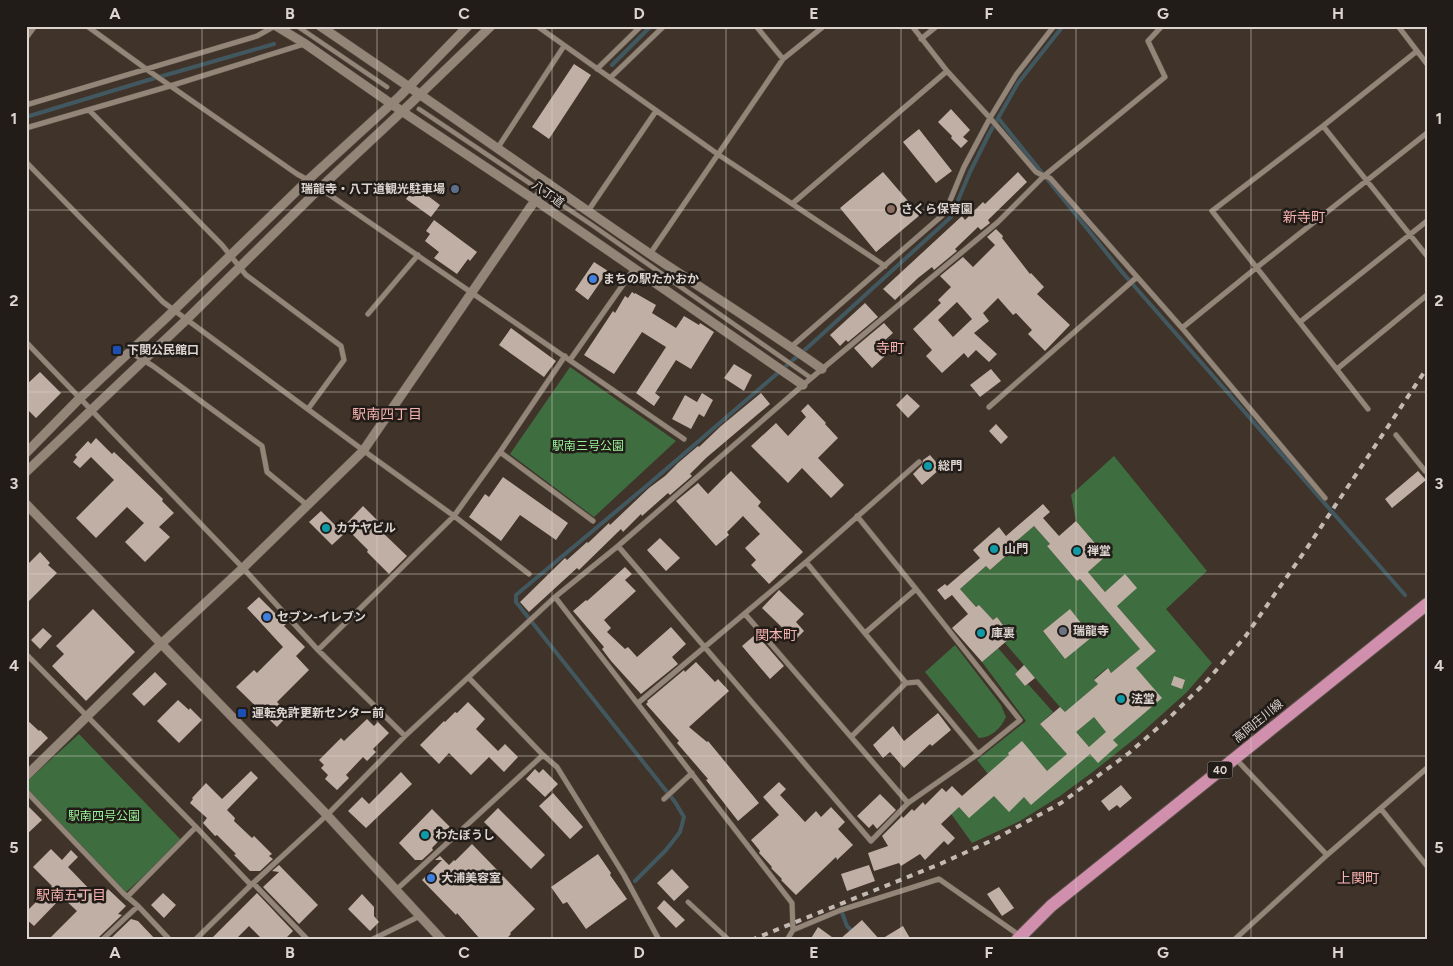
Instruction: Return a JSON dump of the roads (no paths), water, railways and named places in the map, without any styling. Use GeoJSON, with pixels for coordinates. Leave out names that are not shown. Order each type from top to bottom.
{"type":"FeatureCollection","features":[{"type":"Feature","properties":{"kind":"main road","name":"高岡庄川線"},"geometry":{"type":"LineString","coordinates":[[1021,938],[1051,906],[1425,608]]}},
{"type":"Feature","properties":{"kind":"street"},"geometry":{"type":"LineString","coordinates":[[26,38],[35,26]]}},
{"type":"Feature","properties":{"kind":"street"},"geometry":{"type":"LineString","coordinates":[[87,26],[297,174],[418,255],[684,439]]}},
{"type":"Feature","properties":{"kind":"street"},"geometry":{"type":"LineString","coordinates":[[26,105],[257,36],[275,26]]}},
{"type":"Feature","properties":{"kind":"street","name":"八丁道"},"geometry":{"type":"LineString","coordinates":[[275,26],[535,200],[803,385]]}},
{"type":"Feature","properties":{"kind":"street"},"geometry":{"type":"LineString","coordinates":[[297,26],[388,87]]}},
{"type":"Feature","properties":{"kind":"street","name":"八丁道"},"geometry":{"type":"LineString","coordinates":[[320,26],[650,254],[822,369]]}},
{"type":"Feature","properties":{"kind":"street"},"geometry":{"type":"LineString","coordinates":[[26,453],[79,399],[308,180],[391,104],[468,26]]}},
{"type":"Feature","properties":{"kind":"street"},"geometry":{"type":"LineString","coordinates":[[26,472],[491,26]]}},
{"type":"Feature","properties":{"kind":"street"},"geometry":{"type":"LineString","coordinates":[[536,26],[656,111],[885,266]]}},
{"type":"Feature","properties":{"kind":"street"},"geometry":{"type":"LineString","coordinates":[[597,69],[640,26]]}},
{"type":"Feature","properties":{"kind":"street"},"geometry":{"type":"LineString","coordinates":[[610,78],[664,26]]}},
{"type":"Feature","properties":{"kind":"street"},"geometry":{"type":"LineString","coordinates":[[756,26],[783,59]]}},
{"type":"Feature","properties":{"kind":"street"},"geometry":{"type":"LineString","coordinates":[[650,254],[783,59],[824,26]]}},
{"type":"Feature","properties":{"kind":"street"},"geometry":{"type":"LineString","coordinates":[[912,26],[947,71],[1036,172],[1050,178],[1182,328],[1325,498]]}},
{"type":"Feature","properties":{"kind":"street"},"geometry":{"type":"LineString","coordinates":[[921,39],[937,26]]}},
{"type":"Feature","properties":{"kind":"street"},"geometry":{"type":"LineString","coordinates":[[791,347],[945,213],[964,167],[990,118],[1016,75],[1054,26]]}},
{"type":"Feature","properties":{"kind":"street"},"geometry":{"type":"LineString","coordinates":[[195,940],[327,815],[405,736],[555,598],[618,546],[811,378],[998,222],[1044,176],[1165,76],[1148,41],[1162,26]]}},
{"type":"Feature","properties":{"kind":"street"},"geometry":{"type":"LineString","coordinates":[[1398,26],[1427,64]]}},
{"type":"Feature","properties":{"kind":"street"},"geometry":{"type":"LineString","coordinates":[[26,128],[304,44]]}},
{"type":"Feature","properties":{"kind":"street"},"geometry":{"type":"LineString","coordinates":[[497,148],[564,46]]}},
{"type":"Feature","properties":{"kind":"street"},"geometry":{"type":"LineString","coordinates":[[1368,409],[1212,212],[1417,51]]}},
{"type":"Feature","properties":{"kind":"street"},"geometry":{"type":"LineString","coordinates":[[792,203],[947,71]]}},
{"type":"Feature","properties":{"kind":"street"},"geometry":{"type":"LineString","coordinates":[[420,109],[592,225],[811,378]]}},
{"type":"Feature","properties":{"kind":"street"},"geometry":{"type":"LineString","coordinates":[[89,110],[231,255],[246,275],[341,346],[344,360],[308,409]]}},
{"type":"Feature","properties":{"kind":"street"},"geometry":{"type":"LineString","coordinates":[[588,211],[656,111]]}},
{"type":"Feature","properties":{"kind":"street"},"geometry":{"type":"LineString","coordinates":[[1323,126],[1427,256]]}},
{"type":"Feature","properties":{"kind":"street"},"geometry":{"type":"LineString","coordinates":[[1182,328],[1427,133]]}},
{"type":"Feature","properties":{"kind":"street"},"geometry":{"type":"LineString","coordinates":[[26,162],[163,302],[454,516],[529,574]]}},
{"type":"Feature","properties":{"kind":"street"},"geometry":{"type":"LineString","coordinates":[[26,776],[363,450],[548,183]]}},
{"type":"Feature","properties":{"kind":"street"},"geometry":{"type":"LineString","coordinates":[[1300,322],[1427,221]]}},
{"type":"Feature","properties":{"kind":"street"},"geometry":{"type":"LineString","coordinates":[[368,314],[418,255]]}},
{"type":"Feature","properties":{"kind":"street"},"geometry":{"type":"LineString","coordinates":[[318,650],[454,516],[567,358],[634,269]]}},
{"type":"Feature","properties":{"kind":"street"},"geometry":{"type":"LineString","coordinates":[[989,407],[1137,277]]}},
{"type":"Feature","properties":{"kind":"street"},"geometry":{"type":"LineString","coordinates":[[1337,369],[1427,295]]}},
{"type":"Feature","properties":{"kind":"street"},"geometry":{"type":"LineString","coordinates":[[26,342],[243,568],[318,650],[405,736]]}},
{"type":"Feature","properties":{"kind":"street"},"geometry":{"type":"LineString","coordinates":[[130,352],[144,360],[262,446],[268,472],[307,505]]}},
{"type":"Feature","properties":{"kind":"street"},"geometry":{"type":"LineString","coordinates":[[1396,435],[1426,471]]}},
{"type":"Feature","properties":{"kind":"street"},"geometry":{"type":"LineString","coordinates":[[500,452],[593,521]]}},
{"type":"Feature","properties":{"kind":"street"},"geometry":{"type":"LineString","coordinates":[[638,704],[806,562],[919,462]]}},
{"type":"Feature","properties":{"kind":"street"},"geometry":{"type":"LineString","coordinates":[[26,504],[327,815],[442,940]]}},
{"type":"Feature","properties":{"kind":"street"},"geometry":{"type":"LineString","coordinates":[[618,546],[870,841],[908,803],[978,754],[1020,720],[857,516]]}},
{"type":"Feature","properties":{"kind":"street"},"geometry":{"type":"LineString","coordinates":[[806,562],[906,683]]}},
{"type":"Feature","properties":{"kind":"street"},"geometry":{"type":"LineString","coordinates":[[865,634],[916,589]]}},
{"type":"Feature","properties":{"kind":"street"},"geometry":{"type":"LineString","coordinates":[[555,598],[792,903],[793,930],[788,940]]}},
{"type":"Feature","properties":{"kind":"street"},"geometry":{"type":"LineString","coordinates":[[745,614],[908,803]]}},
{"type":"Feature","properties":{"kind":"street"},"geometry":{"type":"LineString","coordinates":[[26,654],[308,940]]}},
{"type":"Feature","properties":{"kind":"street"},"geometry":{"type":"LineString","coordinates":[[469,678],[543,755],[557,767],[624,874],[658,938]]}},
{"type":"Feature","properties":{"kind":"street"},"geometry":{"type":"LineString","coordinates":[[851,737],[906,683],[918,682],[978,754]]}},
{"type":"Feature","properties":{"kind":"street"},"geometry":{"type":"LineString","coordinates":[[396,890],[543,755]]}},
{"type":"Feature","properties":{"kind":"street"},"geometry":{"type":"LineString","coordinates":[[1235,758],[1328,855]]}},
{"type":"Feature","properties":{"kind":"street"},"geometry":{"type":"LineString","coordinates":[[1234,940],[1427,768]]}},
{"type":"Feature","properties":{"kind":"street"},"geometry":{"type":"LineString","coordinates":[[664,799],[692,773]]}},
{"type":"Feature","properties":{"kind":"street"},"geometry":{"type":"LineString","coordinates":[[26,791],[170,940]]}},
{"type":"Feature","properties":{"kind":"street"},"geometry":{"type":"LineString","coordinates":[[1381,809],[1425,860],[1427,866]]}},
{"type":"Feature","properties":{"kind":"street"},"geometry":{"type":"LineString","coordinates":[[127,897],[196,827]]}},
{"type":"Feature","properties":{"kind":"street"},"geometry":{"type":"LineString","coordinates":[[793,930],[841,910],[938,879],[1021,938]]}},
{"type":"Feature","properties":{"kind":"street"},"geometry":{"type":"LineString","coordinates":[[688,902],[729,940]]}},
{"type":"Feature","properties":{"kind":"street"},"geometry":{"type":"LineString","coordinates":[[102,940],[138,906]]}},
{"type":"Feature","properties":{"kind":"street"},"geometry":{"type":"LineString","coordinates":[[371,940],[420,916]]}},
{"type":"Feature","properties":{"kind":"waterway"},"geometry":{"type":"LineString","coordinates":[[612,65],[651,26]]}},
{"type":"Feature","properties":{"kind":"waterway"},"geometry":{"type":"LineString","coordinates":[[635,881],[666,850],[680,832],[684,817],[675,802],[516,602],[516,595],[807,348],[951,217],[970,172],[1018,83],[1063,26]]}},
{"type":"Feature","properties":{"kind":"waterway"},"geometry":{"type":"LineString","coordinates":[[26,117],[274,44]]}},
{"type":"Feature","properties":{"kind":"waterway"},"geometry":{"type":"LineString","coordinates":[[998,118],[1122,272],[1405,595]]}},
{"type":"Feature","properties":{"kind":"waterway"},"geometry":{"type":"LineString","coordinates":[[841,910],[847,926],[853,932]]}},
{"type":"Feature","properties":{"kind":"railway"},"geometry":{"type":"LineString","coordinates":[[751,940],[940,864],[995,839],[1061,803],[1129,753],[1205,683],[1245,637],[1427,368]]}},
{"type":"Feature","properties":{"kind":"place","name":"瑞龍寺・八丁道観光駐車場"},"geometry":{"type":"Point","coordinates":[455,189]}},
{"type":"Feature","properties":{"kind":"place","name":"さくら保育園"},"geometry":{"type":"Point","coordinates":[891,209]}},
{"type":"Feature","properties":{"kind":"place","name":"まちの駅たかおか"},"geometry":{"type":"Point","coordinates":[593,279]}},
{"type":"Feature","properties":{"kind":"place","name":"下関公民館口"},"geometry":{"type":"Point","coordinates":[117,350]}},
{"type":"Feature","properties":{"kind":"place","name":"総門"},"geometry":{"type":"Point","coordinates":[928,466]}},
{"type":"Feature","properties":{"kind":"place","name":"カナヤビル"},"geometry":{"type":"Point","coordinates":[326,528]}},
{"type":"Feature","properties":{"kind":"place","name":"山門"},"geometry":{"type":"Point","coordinates":[994,549]}},
{"type":"Feature","properties":{"kind":"place","name":"禅堂"},"geometry":{"type":"Point","coordinates":[1077,551]}},
{"type":"Feature","properties":{"kind":"place","name":"セブン-イレブン"},"geometry":{"type":"Point","coordinates":[267,617]}},
{"type":"Feature","properties":{"kind":"place","name":"瑞龍寺"},"geometry":{"type":"Point","coordinates":[1063,631]}},
{"type":"Feature","properties":{"kind":"place","name":"庫裏"},"geometry":{"type":"Point","coordinates":[981,633]}},
{"type":"Feature","properties":{"kind":"place","name":"法堂"},"geometry":{"type":"Point","coordinates":[1121,699]}},
{"type":"Feature","properties":{"kind":"place","name":"運転免許更新センター前"},"geometry":{"type":"Point","coordinates":[242,713]}},
{"type":"Feature","properties":{"kind":"place","name":"わたぼうし"},"geometry":{"type":"Point","coordinates":[425,835]}},
{"type":"Feature","properties":{"kind":"place","name":"大浦美容室"},"geometry":{"type":"Point","coordinates":[431,878]}},
{"type":"Feature","properties":{"kind":"district","name":"新寺町"},"geometry":{"type":"Point","coordinates":[1304,217]}},
{"type":"Feature","properties":{"kind":"district","name":"寺町"},"geometry":{"type":"Point","coordinates":[890,348]}},
{"type":"Feature","properties":{"kind":"district","name":"駅南四丁目"},"geometry":{"type":"Point","coordinates":[387,414]}},
{"type":"Feature","properties":{"kind":"district","name":"関本町"},"geometry":{"type":"Point","coordinates":[776,635]}},
{"type":"Feature","properties":{"kind":"district","name":"上関町"},"geometry":{"type":"Point","coordinates":[1358,878]}},
{"type":"Feature","properties":{"kind":"district","name":"駅南五丁目"},"geometry":{"type":"Point","coordinates":[71,895]}},
{"type":"Feature","properties":{"kind":"park label","name":"駅南三号公園"},"geometry":{"type":"Point","coordinates":[588,446]}},
{"type":"Feature","properties":{"kind":"park label","name":"駅南四号公園"},"geometry":{"type":"Point","coordinates":[104,816]}}]}
